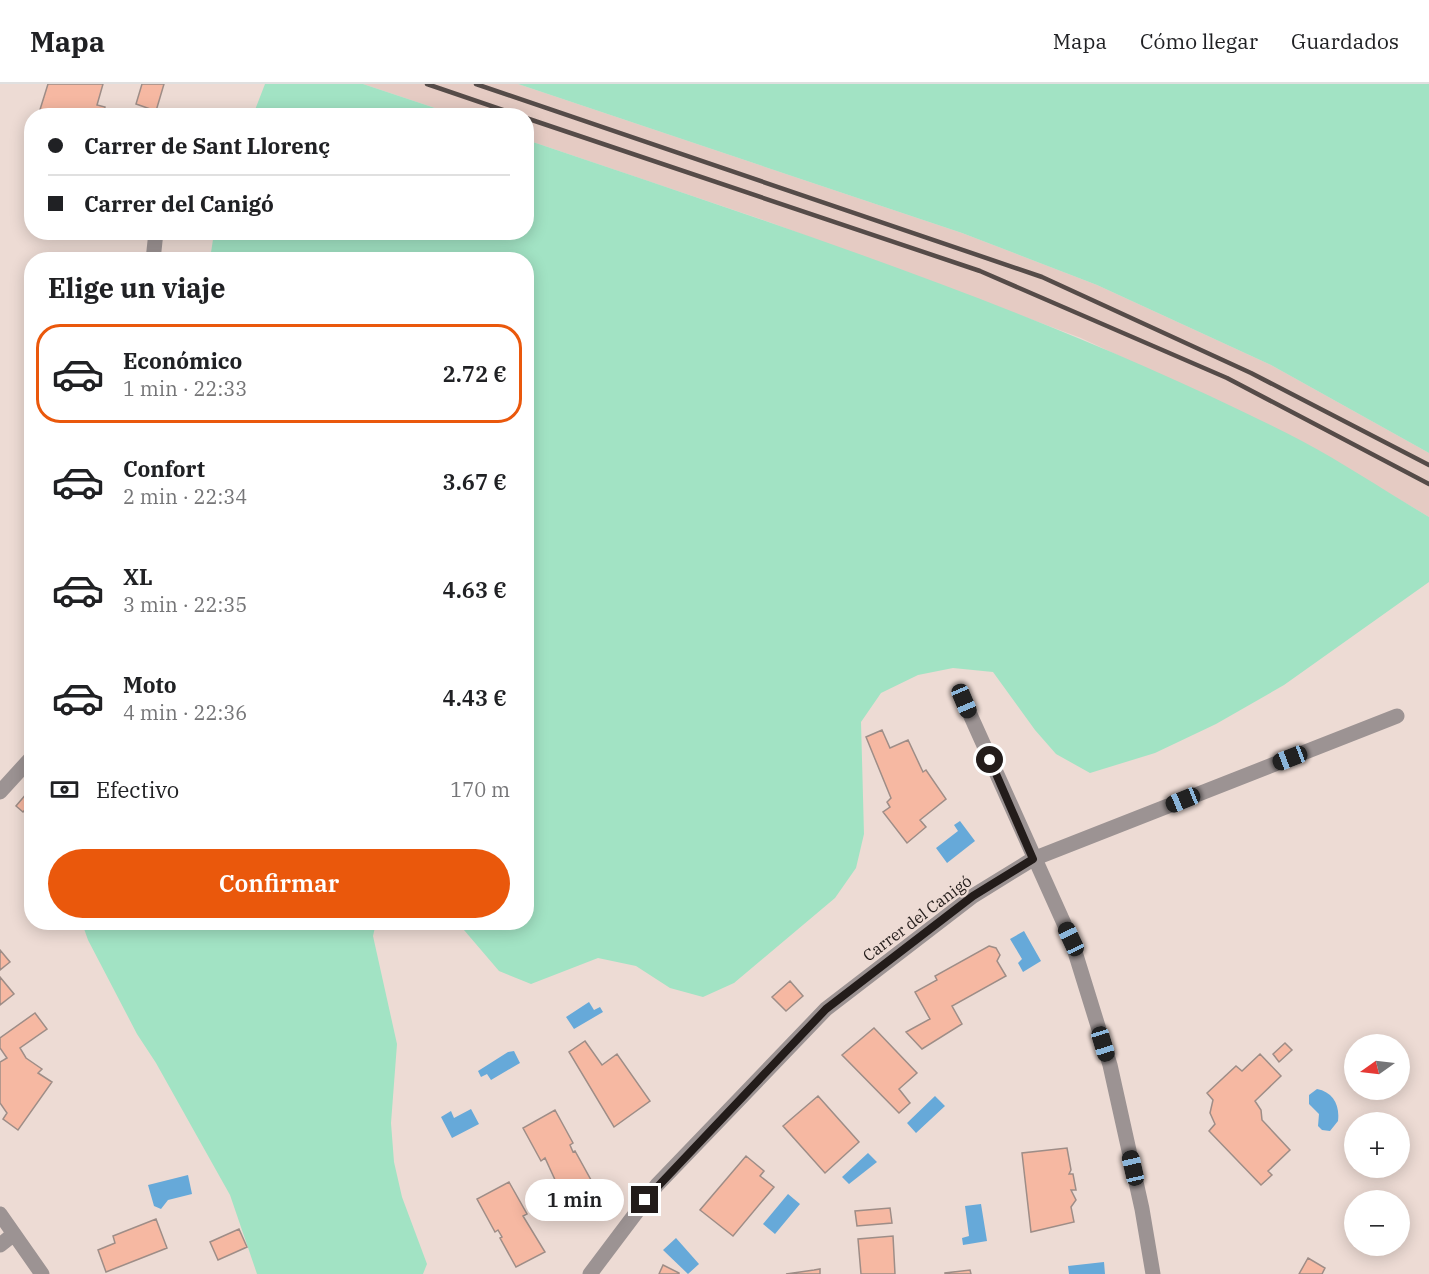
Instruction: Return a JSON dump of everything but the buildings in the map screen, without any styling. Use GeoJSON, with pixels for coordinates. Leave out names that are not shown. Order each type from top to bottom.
{"type":"FeatureCollection","features":[{"type":"Feature","properties":{"kind":"street"},"geometry":{"type":"LineString","coordinates":[[964,701],[1033,859],[1071,939],[1110,1065],[1154,1274]]}},
{"type":"Feature","properties":{"kind":"street","name":"Carrer del Canigó"},"geometry":{"type":"LineString","coordinates":[[590,1274],[657,1185],[826,1009],[973,896],[1033,859],[1397,716]]}},
{"type":"Feature","properties":{"kind":"street"},"geometry":{"type":"LineString","coordinates":[[0,792],[24,766]]}},
{"type":"Feature","properties":{"kind":"street"},"geometry":{"type":"LineString","coordinates":[[0,1214],[42,1274]]}},
{"type":"Feature","properties":{"kind":"street"},"geometry":{"type":"LineString","coordinates":[[0,1245],[14,1234]]}},
{"type":"Feature","properties":{"kind":"shaded area"},"geometry":{"type":"Polygon","coordinates":[[[363,84],[518,84],[962,233],[1097,285],[1271,365],[1429,453],[1429,517],[1303,442],[1081,338],[769,222],[534,142],[534,108],[435,108],[363,84]]]}},
{"type":"Feature","properties":{"kind":"green space"},"geometry":{"type":"Polygon","coordinates":[[[265,84],[363,84],[435,108],[256,108],[265,84]]]}},
{"type":"Feature","properties":{"kind":"green space"},"geometry":{"type":"Polygon","coordinates":[[[518,84],[1429,84],[1429,453],[1271,365],[1097,285],[962,233],[518,84]]]}},
{"type":"Feature","properties":{"kind":"green space"},"geometry":{"type":"Polygon","coordinates":[[[534,142],[920,276],[1017,313],[1209,395],[1302,441],[1429,517],[1429,582],[1284,685],[1216,724],[1155,753],[1090,773],[1056,754],[1035,730],[993,672],[953,668],[918,675],[881,693],[861,722],[864,834],[856,868],[835,898],[734,983],[703,997],[670,988],[636,966],[598,958],[531,984],[499,971],[464,930],[534,930],[534,252],[211,252],[213,240],[534,240],[534,142]]]}},
{"type":"Feature","properties":{"kind":"green space"},"geometry":{"type":"Polygon","coordinates":[[[84,930],[374,930],[373,936],[397,1044],[391,1123],[394,1162],[402,1197],[427,1264],[423,1274],[257,1274],[230,1195],[156,1063],[137,1034],[84,930]]]}},
{"type":"Feature","properties":{"kind":"water"},"geometry":{"type":"Polygon","coordinates":[[[960,821],[975,841],[947,863],[936,848],[958,831],[954,825],[960,821]]]}},
{"type":"Feature","properties":{"kind":"water"},"geometry":{"type":"Polygon","coordinates":[[[1024,931],[1041,961],[1023,972],[1018,963],[1022,959],[1010,939],[1024,931]]]}},
{"type":"Feature","properties":{"kind":"water"},"geometry":{"type":"Polygon","coordinates":[[[589,1002],[594,1010],[600,1007],[603,1012],[574,1029],[566,1017],[589,1002]]]}},
{"type":"Feature","properties":{"kind":"water"},"geometry":{"type":"Polygon","coordinates":[[[514,1051],[520,1063],[491,1080],[487,1074],[481,1077],[478,1071],[508,1052],[514,1051]]]}},
{"type":"Feature","properties":{"kind":"water"},"geometry":{"type":"Polygon","coordinates":[[[1317,1089],[1331,1096],[1338,1110],[1338,1121],[1330,1131],[1322,1130],[1318,1126],[1319,1114],[1309,1104],[1309,1095],[1317,1089]]]}},
{"type":"Feature","properties":{"kind":"water"},"geometry":{"type":"Polygon","coordinates":[[[935,1096],[945,1106],[916,1133],[907,1123],[935,1096]]]}},
{"type":"Feature","properties":{"kind":"water"},"geometry":{"type":"Polygon","coordinates":[[[471,1109],[479,1124],[452,1138],[441,1117],[451,1111],[454,1118],[471,1109]]]}},
{"type":"Feature","properties":{"kind":"water"},"geometry":{"type":"Polygon","coordinates":[[[868,1153],[877,1162],[849,1184],[842,1177],[868,1153]]]}},
{"type":"Feature","properties":{"kind":"water"},"geometry":{"type":"Polygon","coordinates":[[[188,1175],[192,1194],[168,1200],[161,1209],[154,1206],[148,1185],[188,1175]]]}},
{"type":"Feature","properties":{"kind":"water"},"geometry":{"type":"Polygon","coordinates":[[[788,1194],[800,1204],[775,1234],[763,1224],[788,1194]]]}},
{"type":"Feature","properties":{"kind":"water"},"geometry":{"type":"Polygon","coordinates":[[[981,1204],[987,1241],[963,1245],[962,1238],[969,1236],[965,1206],[981,1204]]]}},
{"type":"Feature","properties":{"kind":"water"},"geometry":{"type":"Polygon","coordinates":[[[676,1238],[699,1264],[688,1274],[663,1250],[676,1238]]]}},
{"type":"Feature","properties":{"kind":"water"},"geometry":{"type":"Polygon","coordinates":[[[1104,1262],[1105,1274],[1069,1274],[1068,1266],[1104,1262]]]}},
{"type":"Feature","properties":{"kind":"railway"},"geometry":{"type":"LineString","coordinates":[[427,84],[498,108]]}},
{"type":"Feature","properties":{"kind":"railway"},"geometry":{"type":"LineString","coordinates":[[476,84],[1042,277],[1251,373],[1429,465]]}},
{"type":"Feature","properties":{"kind":"railway"},"geometry":{"type":"LineString","coordinates":[[534,121],[980,271],[1227,378],[1429,484]]}},
{"type":"Feature","properties":{"kind":"route"},"geometry":{"type":"LineString","coordinates":[[645,1200],[826,1009],[973,896],[1033,859],[990,760]]}}]}
